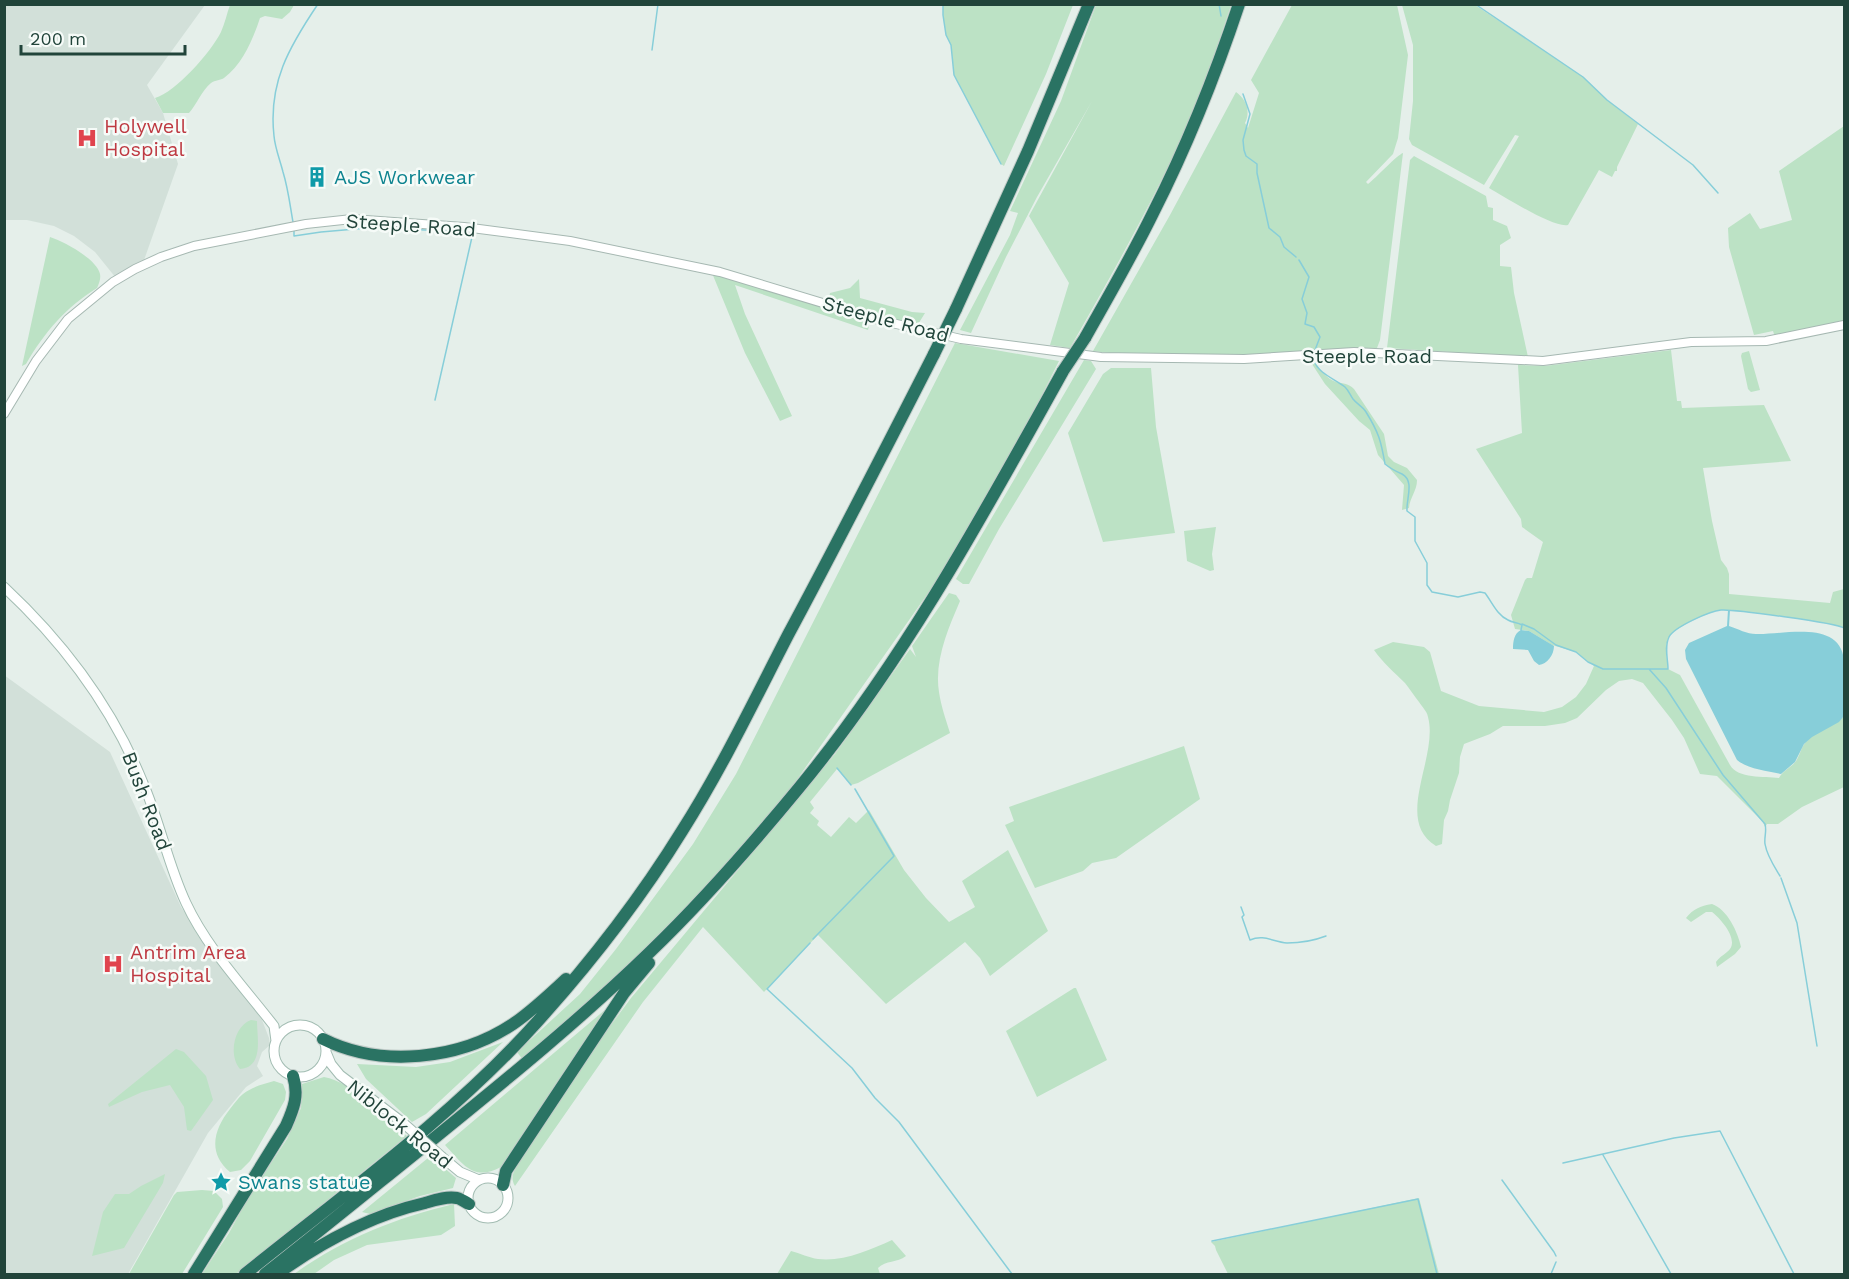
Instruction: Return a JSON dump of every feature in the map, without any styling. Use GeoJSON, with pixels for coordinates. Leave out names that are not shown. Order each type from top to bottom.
{"type":"FeatureCollection","features":[{"type":"Feature","properties":{"kind":"highway"},"geometry":{"type":"LineString","coordinates":[[245,1275],[437,1118],[485,1075],[564,992],[629,910],[682,832],[712,780],[866,489],[934,354],[1046,110],[1089,4]]}},
{"type":"Feature","properties":{"kind":"highway"},"geometry":{"type":"LineString","coordinates":[[503,1185],[507,1171],[624,993],[695,906],[799,788],[885,672],[930,603],[1132,253],[1169,180],[1205,98],[1239,4]]}},
{"type":"Feature","properties":{"kind":"highway"},"geometry":{"type":"LineString","coordinates":[[265,1275],[546,1047],[650,953],[695,906]]}},
{"type":"Feature","properties":{"kind":"highway"},"geometry":{"type":"LineString","coordinates":[[322,1039],[339,1047],[398,1056],[442,1053],[477,1042],[512,1024],[534,1008],[579,965],[629,910]]}},
{"type":"Feature","properties":{"kind":"highway"},"geometry":{"type":"LineString","coordinates":[[194,1275],[286,1126],[295,1103],[296,1086],[292,1076]]}},
{"type":"Feature","properties":{"kind":"highway"},"geometry":{"type":"LineString","coordinates":[[277,1275],[321,1245],[384,1215],[446,1198],[469,1198]]}},
{"type":"Feature","properties":{"kind":"main road","name":"Bush Road"},"geometry":{"type":"LineString","coordinates":[[4,587],[54,639],[102,703],[128,748],[142,781],[173,871],[187,904],[202,932],[274,1026],[276,1041]]}},
{"type":"Feature","properties":{"kind":"main road"},"geometry":{"type":"LineString","coordinates":[[274,1026],[287,1029]]}},
{"type":"Feature","properties":{"kind":"main road"},"geometry":{"type":"LineString","coordinates":[[294,1026],[309,1027],[319,1034],[326,1052],[321,1066],[315,1071],[300,1077],[292,1076],[278,1064],[274,1049],[276,1041],[287,1029],[294,1026]]}},
{"type":"Feature","properties":{"kind":"main road","name":"Niblock Road"},"geometry":{"type":"LineString","coordinates":[[326,1052],[340,1075],[402,1122],[460,1172],[479,1180]]}},
{"type":"Feature","properties":{"kind":"main road","name":"Niblock Road"},"geometry":{"type":"LineString","coordinates":[[315,1071],[340,1075]]}},
{"type":"Feature","properties":{"kind":"main road","name":"Niblock Road"},"geometry":{"type":"LineString","coordinates":[[460,1172],[469,1198]]}},
{"type":"Feature","properties":{"kind":"main road"},"geometry":{"type":"LineString","coordinates":[[492,1178],[503,1185],[508,1194],[507,1204],[496,1216],[483,1217],[472,1210],[469,1198],[479,1180],[492,1178]]}},
{"type":"Feature","properties":{"kind":"street","name":"Steeple Road"},"geometry":{"type":"LineString","coordinates":[[4,414],[31,369],[68,319],[113,282],[135,269],[183,249],[294,226],[337,220],[376,219],[464,227],[570,241],[720,272],[879,320],[961,339],[1101,357],[1245,359],[1354,352],[1543,361],[1691,342],[1766,341],[1845,325]]}},
{"type":"Feature","properties":{"kind":"shaded area","name":"Holywell Hospital"},"geometry":{"type":"Polygon","coordinates":[[[5,5],[205,5],[147,85],[163,113],[178,164],[143,263],[116,278],[95,252],[74,236],[54,226],[27,220],[5,220],[5,5]]]}},
{"type":"Feature","properties":{"kind":"shaded area","name":"Antrim Area Hospital"},"geometry":{"type":"Polygon","coordinates":[[[4,675],[110,752],[181,907],[262,1020],[269,1038],[270,1045],[262,1052],[257,1066],[263,1076],[246,1087],[208,1133],[128,1274],[5,1274],[4,675]]]}},
{"type":"Feature","properties":{"kind":"green space"},"geometry":{"type":"Polygon","coordinates":[[[230,5],[294,5],[282,19],[265,16],[260,18],[251,43],[237,66],[224,78],[208,86],[189,113],[163,113],[155,98],[173,88],[201,60],[221,32],[230,5]]]}},
{"type":"Feature","properties":{"kind":"green space"},"geometry":{"type":"Polygon","coordinates":[[[943,5],[1073,5],[1046,74],[1004,166],[954,75],[943,5]]]}},
{"type":"Feature","properties":{"kind":"green space"},"geometry":{"type":"Polygon","coordinates":[[[1096,5],[1231,5],[1188,125],[1127,246],[1070,348],[1050,345],[1069,283],[1029,216],[1092,101],[1037,197],[971,333],[960,330],[1010,235],[1018,213],[1010,211],[1061,101],[1096,5]]]}},
{"type":"Feature","properties":{"kind":"green space"},"geometry":{"type":"Polygon","coordinates":[[[1292,5],[1397,5],[1408,55],[1398,138],[1393,154],[1366,182],[1368,184],[1403,153],[1380,340],[1377,348],[1150,358],[1093,351],[1236,92],[1246,106],[1248,114],[1245,123],[1248,128],[1259,93],[1251,80],[1292,5]]]}},
{"type":"Feature","properties":{"kind":"green space"},"geometry":{"type":"Polygon","coordinates":[[[1402,5],[1475,5],[1583,77],[1607,100],[1638,124],[1617,171],[1612,177],[1599,170],[1568,225],[1561,225],[1541,217],[1489,188],[1519,136],[1515,135],[1484,185],[1412,145],[1409,139],[1413,101],[1413,45],[1402,5]]]}},
{"type":"Feature","properties":{"kind":"green space"},"geometry":{"type":"Polygon","coordinates":[[[1844,126],[1844,321],[1775,337],[1773,331],[1754,335],[1729,247],[1728,228],[1750,213],[1760,229],[1792,220],[1779,171],[1844,126]]]}},
{"type":"Feature","properties":{"kind":"green space"},"geometry":{"type":"Polygon","coordinates":[[[1414,156],[1486,196],[1488,207],[1493,208],[1493,220],[1507,226],[1511,238],[1500,245],[1500,266],[1511,267],[1514,293],[1528,357],[1387,348],[1410,160],[1414,156]]]}},
{"type":"Feature","properties":{"kind":"green space"},"geometry":{"type":"Polygon","coordinates":[[[50,237],[63,242],[93,262],[98,268],[100,279],[97,288],[75,304],[57,322],[40,342],[26,364],[22,366],[50,237]]]}},
{"type":"Feature","properties":{"kind":"green space"},"geometry":{"type":"Polygon","coordinates":[[[712,273],[870,321],[868,330],[735,285],[745,314],[792,416],[780,421],[745,353],[712,273]]]}},
{"type":"Feature","properties":{"kind":"green space"},"geometry":{"type":"Polygon","coordinates":[[[859,279],[860,298],[912,312],[925,313],[917,326],[831,301],[830,293],[850,288],[859,279]]]}},
{"type":"Feature","properties":{"kind":"green space"},"geometry":{"type":"Polygon","coordinates":[[[955,343],[1059,361],[952,559],[784,798],[709,884],[606,987],[523,1060],[517,1052],[580,994],[616,949],[693,844],[736,774],[955,343]]]}},
{"type":"Feature","properties":{"kind":"green space"},"geometry":{"type":"Polygon","coordinates":[[[1671,350],[1677,401],[1681,401],[1682,408],[1764,405],[1791,461],[1703,468],[1721,560],[1729,574],[1729,594],[1830,603],[1833,592],[1844,589],[1844,628],[1764,614],[1730,610],[1716,611],[1693,620],[1672,633],[1666,653],[1668,669],[1680,675],[1730,765],[1745,775],[1779,778],[1796,761],[1809,739],[1844,716],[1844,787],[1802,807],[1778,824],[1767,824],[1765,827],[1763,822],[1717,776],[1700,774],[1684,738],[1672,720],[1643,683],[1632,679],[1619,681],[1606,690],[1577,718],[1565,723],[1545,726],[1503,726],[1490,734],[1464,744],[1459,773],[1444,820],[1442,844],[1436,846],[1424,835],[1418,820],[1417,804],[1430,733],[1427,715],[1405,683],[1374,650],[1393,642],[1424,647],[1430,652],[1441,691],[1479,706],[1544,712],[1562,707],[1576,697],[1586,684],[1594,666],[1576,652],[1552,645],[1529,631],[1515,629],[1511,615],[1525,580],[1532,578],[1543,542],[1522,527],[1521,519],[1476,449],[1522,433],[1518,365],[1545,366],[1671,350]]]}},
{"type":"Feature","properties":{"kind":"green space"},"geometry":{"type":"Polygon","coordinates":[[[1749,351],[1760,390],[1751,392],[1748,389],[1741,356],[1742,353],[1749,351]]]}},
{"type":"Feature","properties":{"kind":"green space"},"geometry":{"type":"Polygon","coordinates":[[[1084,360],[1091,361],[1096,369],[999,529],[969,584],[963,584],[956,579],[1084,360]]]}},
{"type":"Feature","properties":{"kind":"green space"},"geometry":{"type":"Polygon","coordinates":[[[1314,360],[1329,378],[1354,389],[1384,434],[1388,456],[1394,462],[1407,468],[1417,480],[1409,508],[1402,510],[1404,485],[1378,455],[1370,430],[1325,384],[1310,361],[1314,360]]]}},
{"type":"Feature","properties":{"kind":"green space"},"geometry":{"type":"Polygon","coordinates":[[[1111,368],[1151,368],[1156,427],[1175,533],[1103,542],[1068,433],[1103,374],[1111,368]]]}},
{"type":"Feature","properties":{"kind":"green space"},"geometry":{"type":"Polygon","coordinates":[[[1216,527],[1212,554],[1214,570],[1210,571],[1187,561],[1184,531],[1216,527]]]}},
{"type":"Feature","properties":{"kind":"green space"},"geometry":{"type":"Polygon","coordinates":[[[949,593],[956,595],[960,601],[943,645],[938,680],[941,702],[950,733],[858,783],[851,785],[837,769],[810,802],[814,808],[810,813],[819,821],[817,825],[831,837],[849,817],[856,823],[869,810],[904,870],[949,922],[975,907],[962,881],[1008,850],[1048,931],[990,976],[980,958],[965,942],[886,1004],[818,935],[764,992],[703,927],[643,1002],[515,1186],[513,1176],[516,1167],[605,1033],[631,998],[835,754],[910,649],[916,657],[912,646],[949,593]]]}},
{"type":"Feature","properties":{"kind":"green space"},"geometry":{"type":"Polygon","coordinates":[[[1184,746],[1200,799],[1116,858],[1092,863],[1083,871],[1035,888],[1005,825],[1014,821],[1009,807],[1184,746]]]}},
{"type":"Feature","properties":{"kind":"green space"},"geometry":{"type":"Polygon","coordinates":[[[1712,904],[1731,922],[1741,947],[1717,967],[1716,962],[1730,949],[1732,944],[1727,929],[1712,912],[1706,912],[1691,922],[1686,918],[1697,908],[1712,904]]]}},
{"type":"Feature","properties":{"kind":"green space"},"geometry":{"type":"Polygon","coordinates":[[[1076,988],[1107,1060],[1037,1097],[1006,1031],[1076,988]]]}},
{"type":"Feature","properties":{"kind":"green space"},"geometry":{"type":"Polygon","coordinates":[[[606,1009],[501,1167],[483,1173],[469,1169],[463,1164],[445,1145],[606,1009]]]}},
{"type":"Feature","properties":{"kind":"green space"},"geometry":{"type":"Polygon","coordinates":[[[251,1020],[257,1021],[258,1051],[253,1063],[240,1069],[234,1056],[235,1042],[240,1028],[251,1020]]]}},
{"type":"Feature","properties":{"kind":"green space"},"geometry":{"type":"Polygon","coordinates":[[[503,1042],[426,1114],[412,1122],[366,1079],[357,1064],[416,1067],[450,1062],[503,1042]]]}},
{"type":"Feature","properties":{"kind":"green space"},"geometry":{"type":"Polygon","coordinates":[[[176,1049],[184,1052],[206,1076],[213,1100],[191,1131],[187,1130],[184,1107],[170,1085],[142,1092],[109,1107],[108,1104],[176,1049]]]}},
{"type":"Feature","properties":{"kind":"green space"},"geometry":{"type":"Polygon","coordinates":[[[324,1077],[335,1080],[357,1093],[407,1136],[236,1274],[202,1274],[287,1139],[301,1108],[302,1084],[324,1077]]]}},
{"type":"Feature","properties":{"kind":"green space"},"geometry":{"type":"Polygon","coordinates":[[[274,1081],[283,1084],[286,1092],[285,1100],[250,1161],[241,1170],[230,1172],[218,1157],[216,1149],[215,1141],[220,1125],[243,1094],[274,1081]]]}},
{"type":"Feature","properties":{"kind":"green space"},"geometry":{"type":"Polygon","coordinates":[[[428,1158],[434,1159],[456,1178],[453,1188],[420,1196],[370,1214],[362,1212],[428,1158]]]}},
{"type":"Feature","properties":{"kind":"green space"},"geometry":{"type":"Polygon","coordinates":[[[165,1174],[163,1183],[124,1248],[92,1256],[103,1212],[115,1194],[129,1194],[165,1174]]]}},
{"type":"Feature","properties":{"kind":"green space"},"geometry":{"type":"Polygon","coordinates":[[[214,1191],[222,1199],[223,1207],[182,1274],[129,1274],[174,1195],[177,1192],[214,1191]]]}},
{"type":"Feature","properties":{"kind":"green space"},"geometry":{"type":"Polygon","coordinates":[[[1419,1198],[1439,1274],[1228,1274],[1211,1242],[1419,1198]]]}},
{"type":"Feature","properties":{"kind":"green space"},"geometry":{"type":"Polygon","coordinates":[[[454,1204],[455,1226],[441,1235],[367,1245],[334,1260],[314,1274],[294,1274],[331,1250],[370,1231],[454,1204]]]}},
{"type":"Feature","properties":{"kind":"green space"},"geometry":{"type":"Polygon","coordinates":[[[892,1240],[906,1256],[881,1265],[878,1268],[880,1274],[777,1274],[791,1251],[815,1258],[837,1259],[866,1251],[892,1240]]]}},
{"type":"Feature","properties":{"kind":"water"},"geometry":{"type":"Polygon","coordinates":[[[1728,610],[1730,610],[1729,626],[1746,632],[1822,634],[1832,639],[1840,647],[1844,660],[1846,688],[1844,716],[1839,722],[1804,744],[1795,762],[1781,774],[1752,768],[1737,760],[1686,659],[1685,650],[1689,643],[1727,626],[1728,610]]]}},
{"type":"Feature","properties":{"kind":"water"},"geometry":{"type":"Polygon","coordinates":[[[1521,630],[1529,631],[1554,646],[1553,653],[1547,661],[1539,665],[1528,650],[1513,649],[1515,635],[1521,630]]]}},
{"type":"Feature","properties":{"kind":"waterway"},"geometry":{"type":"LineString","coordinates":[[293,222],[275,140],[274,99],[283,66],[298,35],[318,4]]}},
{"type":"Feature","properties":{"kind":"waterway"},"geometry":{"type":"LineString","coordinates":[[652,50],[658,4]]}},
{"type":"Feature","properties":{"kind":"waterway"},"geometry":{"type":"LineString","coordinates":[[943,4],[954,75],[1001,164]]}},
{"type":"Feature","properties":{"kind":"waterway"},"geometry":{"type":"LineString","coordinates":[[1219,4],[1221,16]]}},
{"type":"Feature","properties":{"kind":"waterway"},"geometry":{"type":"LineString","coordinates":[[1475,4],[1583,77],[1607,100],[1693,165],[1718,193]]}},
{"type":"Feature","properties":{"kind":"waterway"},"geometry":{"type":"LineString","coordinates":[[1243,94],[1250,114],[1243,140],[1244,150],[1246,156],[1257,164],[1269,228],[1280,237],[1284,247],[1296,257]]}},
{"type":"Feature","properties":{"kind":"waterway"},"geometry":{"type":"LineString","coordinates":[[294,230],[294,236],[367,228],[455,231],[472,237],[435,400]]}},
{"type":"Feature","properties":{"kind":"waterway"},"geometry":{"type":"LineString","coordinates":[[1299,260],[1309,277],[1302,299],[1307,313],[1305,324],[1314,327],[1320,337],[1315,350]]}},
{"type":"Feature","properties":{"kind":"waterway"},"geometry":{"type":"LineString","coordinates":[[1314,361],[1323,373],[1345,387],[1353,399],[1365,410],[1379,437],[1385,464],[1406,477],[1409,486],[1407,511],[1415,517],[1415,541],[1427,563],[1427,585],[1432,592],[1458,597],[1485,593],[1504,618],[1522,625],[1521,630]]}},
{"type":"Feature","properties":{"kind":"waterway"},"geometry":{"type":"LineString","coordinates":[[1522,624],[1534,629],[1556,645],[1576,652],[1588,662],[1603,669],[1668,669],[1667,645],[1672,633],[1693,620],[1721,610],[1784,617],[1844,628]]}},
{"type":"Feature","properties":{"kind":"waterway"},"geometry":{"type":"LineString","coordinates":[[1649,669],[1666,688],[1723,775],[1765,824],[1766,848],[1780,876]]}},
{"type":"Feature","properties":{"kind":"waterway"},"geometry":{"type":"LineString","coordinates":[[837,768],[851,785]]}},
{"type":"Feature","properties":{"kind":"waterway"},"geometry":{"type":"LineString","coordinates":[[813,939],[894,856],[855,789]]}},
{"type":"Feature","properties":{"kind":"waterway"},"geometry":{"type":"LineString","coordinates":[[1781,878],[1797,923],[1817,1046]]}},
{"type":"Feature","properties":{"kind":"waterway"},"geometry":{"type":"LineString","coordinates":[[1241,907],[1250,940],[1264,938],[1292,943],[1326,936]]}},
{"type":"Feature","properties":{"kind":"waterway"},"geometry":{"type":"LineString","coordinates":[[810,943],[767,989],[852,1068],[875,1098],[899,1122],[1012,1274]]}},
{"type":"Feature","properties":{"kind":"waterway"},"geometry":{"type":"LineString","coordinates":[[1563,1163],[1674,1138],[1720,1131],[1794,1274]]}},
{"type":"Feature","properties":{"kind":"waterway"},"geometry":{"type":"LineString","coordinates":[[1603,1155],[1671,1274]]}},
{"type":"Feature","properties":{"kind":"waterway"},"geometry":{"type":"LineString","coordinates":[[1502,1180],[1556,1256]]}},
{"type":"Feature","properties":{"kind":"waterway"},"geometry":{"type":"LineString","coordinates":[[1212,1241],[1418,1199],[1437,1274]]}},
{"type":"Feature","properties":{"kind":"waterway"},"geometry":{"type":"LineString","coordinates":[[1551,1274],[1556,1262]]}},
{"type":"Feature","properties":{"kind":"place","name":"Holywell Hospital"},"geometry":{"type":"Point","coordinates":[87,138]}},
{"type":"Feature","properties":{"kind":"place","name":"AJS Workwear"},"geometry":{"type":"Point","coordinates":[317,177]}},
{"type":"Feature","properties":{"kind":"place","name":"Antrim Area Hospital"},"geometry":{"type":"Point","coordinates":[113,964]}},
{"type":"Feature","properties":{"kind":"place","name":"Swans statue"},"geometry":{"type":"Point","coordinates":[221,1182]}}]}
